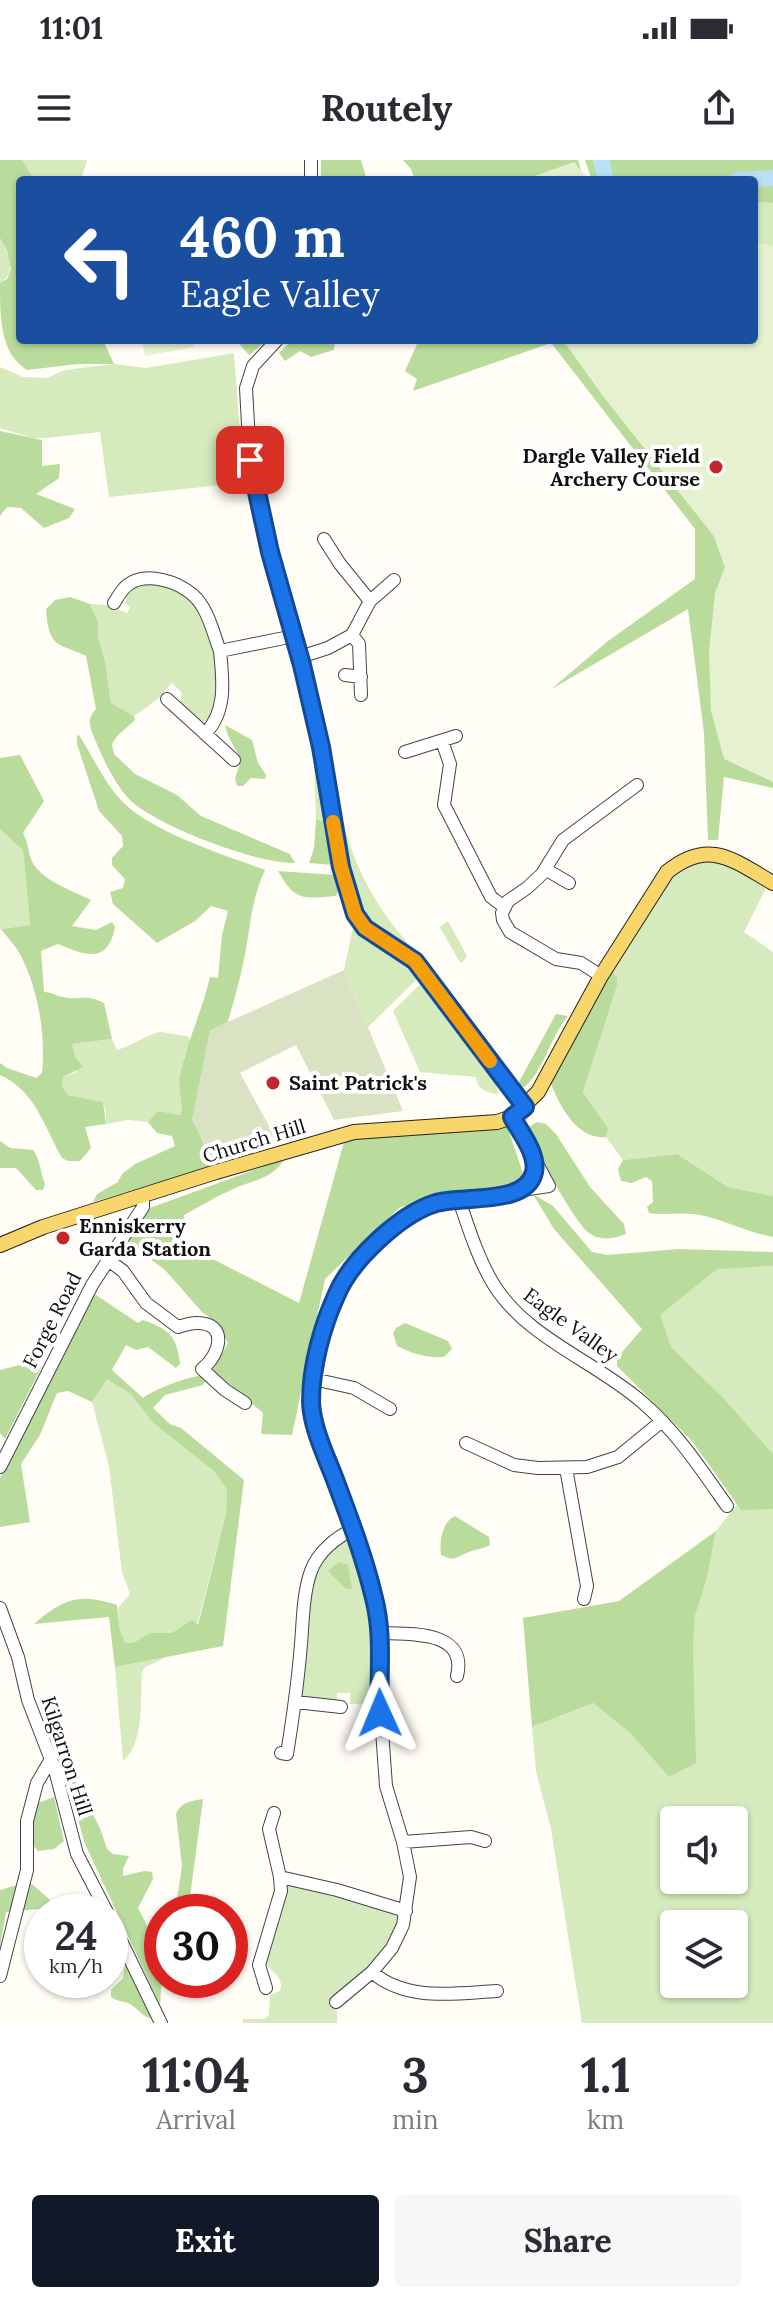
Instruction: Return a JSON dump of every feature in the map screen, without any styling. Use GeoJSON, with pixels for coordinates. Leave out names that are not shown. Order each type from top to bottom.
{"type":"FeatureCollection","features":[{"type":"Feature","properties":{"kind":"main road"},"geometry":{"type":"LineString","coordinates":[[519,1112],[538,1092],[601,976],[667,872],[682,860],[697,855],[718,854],[773,883]]}},
{"type":"Feature","properties":{"kind":"main road","name":"Church Hill"},"geometry":{"type":"LineString","coordinates":[[0,1245],[43,1227],[282,1151],[354,1132],[497,1122],[519,1112]]}},
{"type":"Feature","properties":{"kind":"street"},"geometry":{"type":"LineString","coordinates":[[273,344],[253,366],[246,388],[253,476],[321,747],[341,867],[355,914],[365,928],[415,961],[519,1112],[534,1158],[549,1186],[436,1203],[414,1214],[386,1234],[356,1263],[336,1295],[323,1332],[311,1404],[320,1442],[354,1529],[375,1599],[381,1633],[379,1688],[386,1786],[410,1877],[406,1911],[392,1948],[372,1972],[336,2002]]}},
{"type":"Feature","properties":{"kind":"street"},"geometry":{"type":"LineString","coordinates":[[324,539],[370,601]]}},
{"type":"Feature","properties":{"kind":"street"},"geometry":{"type":"LineString","coordinates":[[114,603],[126,585],[142,577],[171,582],[194,595],[207,615],[220,651],[223,686],[217,722],[205,734]]}},
{"type":"Feature","properties":{"kind":"street"},"geometry":{"type":"LineString","coordinates":[[300,657],[328,648],[352,635],[370,601],[394,580]]}},
{"type":"Feature","properties":{"kind":"street"},"geometry":{"type":"LineString","coordinates":[[352,635],[359,644],[361,695]]}},
{"type":"Feature","properties":{"kind":"street"},"geometry":{"type":"LineString","coordinates":[[220,651],[294,636]]}},
{"type":"Feature","properties":{"kind":"street"},"geometry":{"type":"LineString","coordinates":[[345,675],[361,677]]}},
{"type":"Feature","properties":{"kind":"street"},"geometry":{"type":"LineString","coordinates":[[167,699],[234,760]]}},
{"type":"Feature","properties":{"kind":"street"},"geometry":{"type":"LineString","coordinates":[[405,752],[456,736]]}},
{"type":"Feature","properties":{"kind":"street"},"geometry":{"type":"LineString","coordinates":[[442,741],[450,764],[444,805],[491,897],[503,906]]}},
{"type":"Feature","properties":{"kind":"street"},"geometry":{"type":"LineString","coordinates":[[503,906],[535,881],[563,840],[637,785]]}},
{"type":"Feature","properties":{"kind":"street"},"geometry":{"type":"LineString","coordinates":[[545,869],[569,883]]}},
{"type":"Feature","properties":{"kind":"street"},"geometry":{"type":"LineString","coordinates":[[503,906],[503,920],[510,932],[556,959],[581,963],[601,976]]}},
{"type":"Feature","properties":{"kind":"street"},"geometry":{"type":"LineString","coordinates":[[518,1193],[529,1184],[535,1172],[534,1158]]}},
{"type":"Feature","properties":{"kind":"street","name":"Forge Road"},"geometry":{"type":"LineString","coordinates":[[0,1467],[70,1326],[143,1207],[143,1196]]}},
{"type":"Feature","properties":{"kind":"street","name":"Eagle Valley"},"geometry":{"type":"LineString","coordinates":[[459,1200],[482,1263],[494,1285],[516,1312],[541,1333],[619,1384],[662,1421],[727,1506]]}},
{"type":"Feature","properties":{"kind":"street"},"geometry":{"type":"LineString","coordinates":[[108,1260],[123,1271],[146,1303],[178,1327],[203,1324],[216,1332],[219,1348],[202,1369],[245,1403]]}},
{"type":"Feature","properties":{"kind":"street"},"geometry":{"type":"LineString","coordinates":[[313,1379],[354,1388],[390,1409]]}},
{"type":"Feature","properties":{"kind":"street"},"geometry":{"type":"LineString","coordinates":[[466,1443],[514,1465],[566,1468],[608,1462],[629,1450],[662,1421]]}},
{"type":"Feature","properties":{"kind":"street"},"geometry":{"type":"LineString","coordinates":[[566,1468],[587,1586],[584,1599]]}},
{"type":"Feature","properties":{"kind":"street"},"geometry":{"type":"LineString","coordinates":[[281,1753],[287,1754],[296,1702],[306,1591],[311,1568],[339,1536],[354,1529]]}},
{"type":"Feature","properties":{"kind":"street","name":"Kilgarron Hill"},"geometry":{"type":"LineString","coordinates":[[0,1608],[18,1657],[28,1700],[51,1759],[77,1854],[98,1894]]}},
{"type":"Feature","properties":{"kind":"street"},"geometry":{"type":"LineString","coordinates":[[381,1633],[425,1635],[441,1640],[457,1657],[460,1665],[457,1676]]}},
{"type":"Feature","properties":{"kind":"street"},"geometry":{"type":"LineString","coordinates":[[296,1702],[341,1707]]}},
{"type":"Feature","properties":{"kind":"street"},"geometry":{"type":"LineString","coordinates":[[0,1976],[27,1870],[27,1821],[37,1783],[51,1759]]}},
{"type":"Feature","properties":{"kind":"street"},"geometry":{"type":"LineString","coordinates":[[266,1988],[259,1965],[281,1891],[269,1829],[274,1813]]}},
{"type":"Feature","properties":{"kind":"street"},"geometry":{"type":"LineString","coordinates":[[403,1842],[471,1837],[485,1841]]}},
{"type":"Feature","properties":{"kind":"street"},"geometry":{"type":"LineString","coordinates":[[280,1877],[406,1911]]}},
{"type":"Feature","properties":{"kind":"street"},"geometry":{"type":"LineString","coordinates":[[128,1956],[159,2022]]}},
{"type":"Feature","properties":{"kind":"street"},"geometry":{"type":"LineString","coordinates":[[372,1972],[385,1983],[399,1988],[440,1994],[497,1991]]}},
{"type":"Feature","properties":{"kind":"green space"},"geometry":{"type":"Polygon","coordinates":[[[0,160],[22,160],[32,176],[16,176],[16,344],[105,344],[114,364],[78,364],[27,370],[18,363],[3,333],[0,283],[7,279],[11,269],[0,238],[0,160]]]}},
{"type":"Feature","properties":{"kind":"green space"},"geometry":{"type":"Polygon","coordinates":[[[21,160],[87,160],[82,176],[31,176],[21,160]]]}},
{"type":"Feature","properties":{"kind":"green space"},"geometry":{"type":"Polygon","coordinates":[[[321,160],[361,160],[366,176],[321,176],[321,160]]]}},
{"type":"Feature","properties":{"kind":"green space"},"geometry":{"type":"Polygon","coordinates":[[[403,160],[578,160],[583,176],[414,176],[403,160]]]}},
{"type":"Feature","properties":{"kind":"green space"},"geometry":{"type":"Polygon","coordinates":[[[585,160],[773,160],[773,203],[758,202],[758,176],[591,176],[585,160]]]}},
{"type":"Feature","properties":{"kind":"green space"},"geometry":{"type":"Polygon","coordinates":[[[574,162],[586,176],[535,176],[574,162]]]}},
{"type":"Feature","properties":{"kind":"green space"},"geometry":{"type":"Polygon","coordinates":[[[758,202],[773,203],[773,331],[758,321],[758,202]]]}},
{"type":"Feature","properties":{"kind":"green space"},"geometry":{"type":"Polygon","coordinates":[[[0,238],[10,268],[0,283],[0,238]]]}},
{"type":"Feature","properties":{"kind":"green space","name":"Dargle Valley Field Archery Course"},"geometry":{"type":"Polygon","coordinates":[[[758,243],[773,246],[773,782],[724,759],[711,711],[709,652],[715,593],[725,567],[714,536],[566,344],[758,344],[758,243]]]}},
{"type":"Feature","properties":{"kind":"green space"},"geometry":{"type":"Polygon","coordinates":[[[143,344],[194,344],[194,347],[145,356],[143,344]]]}},
{"type":"Feature","properties":{"kind":"green space"},"geometry":{"type":"Polygon","coordinates":[[[239,344],[263,344],[249,355],[239,344]]]}},
{"type":"Feature","properties":{"kind":"green space"},"geometry":{"type":"Polygon","coordinates":[[[288,344],[335,344],[334,350],[311,357],[300,351],[285,361],[279,353],[288,344]]]}},
{"type":"Feature","properties":{"kind":"green space"},"geometry":{"type":"Polygon","coordinates":[[[417,344],[548,344],[413,391],[417,379],[405,371],[417,344]]]}},
{"type":"Feature","properties":{"kind":"green space"},"geometry":{"type":"Polygon","coordinates":[[[552,344],[566,344],[714,536],[725,567],[773,775],[773,788],[724,777],[718,840],[708,840],[704,733],[688,609],[550,690],[608,641],[695,579],[695,529],[552,344]]]}},
{"type":"Feature","properties":{"kind":"green space"},"geometry":{"type":"Polygon","coordinates":[[[234,353],[243,473],[221,485],[109,497],[100,432],[33,438],[0,428],[0,367],[23,377],[47,378],[65,370],[114,364],[146,368],[234,353]]]}},
{"type":"Feature","properties":{"kind":"green space"},"geometry":{"type":"Polygon","coordinates":[[[0,431],[42,440],[42,466],[60,464],[59,478],[36,494],[75,509],[69,518],[44,528],[21,508],[7,507],[0,516],[0,431]]]}},
{"type":"Feature","properties":{"kind":"green space"},"geometry":{"type":"Polygon","coordinates":[[[143,582],[180,592],[193,601],[201,612],[218,676],[217,699],[208,721],[200,721],[179,704],[182,693],[172,683],[158,699],[134,716],[111,703],[98,622],[90,604],[107,605],[127,613],[130,608],[126,602],[127,590],[143,582]]]}},
{"type":"Feature","properties":{"kind":"green space"},"geometry":{"type":"Polygon","coordinates":[[[70,597],[90,604],[98,622],[111,703],[134,716],[135,720],[112,744],[114,754],[135,774],[177,795],[201,816],[290,854],[295,863],[257,857],[208,842],[162,821],[130,800],[115,781],[91,729],[91,717],[96,709],[86,656],[61,646],[49,631],[46,609],[55,600],[70,597]]]}},
{"type":"Feature","properties":{"kind":"green space"},"geometry":{"type":"Polygon","coordinates":[[[225,725],[252,740],[265,779],[251,778],[243,786],[237,786],[235,778],[241,761],[225,725]]]}},
{"type":"Feature","properties":{"kind":"green space"},"geometry":{"type":"Polygon","coordinates":[[[79,735],[111,788],[137,814],[191,842],[265,870],[256,896],[231,1011],[194,1122],[214,1166],[93,1202],[97,1194],[118,1182],[122,1174],[135,1164],[175,1146],[172,1136],[157,1133],[148,1122],[158,1111],[181,1115],[180,1076],[210,977],[218,978],[228,911],[211,906],[195,921],[157,943],[113,904],[110,892],[123,888],[125,879],[112,865],[112,858],[123,846],[122,836],[99,811],[77,744],[79,735]]]}},
{"type":"Feature","properties":{"kind":"green space"},"geometry":{"type":"Polygon","coordinates":[[[20,755],[44,801],[23,833],[31,859],[49,879],[91,900],[72,926],[96,930],[112,922],[115,927],[112,939],[101,952],[86,954],[58,944],[41,951],[44,992],[69,998],[92,998],[104,1003],[112,1039],[72,1044],[75,1057],[83,1067],[63,1077],[62,1086],[68,1095],[103,1102],[106,1124],[85,1127],[91,1148],[80,1161],[62,1158],[31,1100],[0,1075],[0,1063],[36,1078],[42,1073],[43,1058],[39,1012],[32,982],[20,954],[1,929],[30,925],[23,850],[0,829],[0,758],[20,755]]]}},
{"type":"Feature","properties":{"kind":"green space"},"geometry":{"type":"Polygon","coordinates":[[[314,762],[326,822],[316,819],[314,762]]]}},
{"type":"Feature","properties":{"kind":"green space"},"geometry":{"type":"Polygon","coordinates":[[[341,813],[352,852],[368,887],[389,920],[415,951],[413,953],[377,930],[359,910],[345,870],[341,813]]]}},
{"type":"Feature","properties":{"kind":"green space"},"geometry":{"type":"Polygon","coordinates":[[[316,819],[326,822],[334,865],[309,863],[314,848],[316,819]]]}},
{"type":"Feature","properties":{"kind":"green space"},"geometry":{"type":"Polygon","coordinates":[[[0,829],[23,849],[30,925],[0,929],[0,829]]]}},
{"type":"Feature","properties":{"kind":"green space"},"geometry":{"type":"Polygon","coordinates":[[[713,859],[735,866],[766,888],[744,932],[773,952],[773,1196],[728,1187],[677,1154],[623,1160],[606,1137],[608,1128],[583,1092],[617,986],[612,971],[674,873],[680,868],[713,859]]]}},
{"type":"Feature","properties":{"kind":"green space"},"geometry":{"type":"Polygon","coordinates":[[[278,871],[336,875],[340,887],[336,896],[301,896],[290,888],[278,871]]]}},
{"type":"Feature","properties":{"kind":"green space"},"geometry":{"type":"Polygon","coordinates":[[[448,921],[467,956],[462,963],[440,927],[448,921]]]}},
{"type":"Feature","properties":{"kind":"green space"},"geometry":{"type":"Polygon","coordinates":[[[353,927],[404,960],[420,976],[368,1027],[344,970],[353,927]]]}},
{"type":"Feature","properties":{"kind":"green space"},"geometry":{"type":"Polygon","coordinates":[[[344,970],[403,1111],[334,1120],[296,1045],[240,1073],[274,1135],[212,1158],[192,1120],[210,1030],[344,970]]]}},
{"type":"Feature","properties":{"kind":"green space"},"geometry":{"type":"Polygon","coordinates":[[[612,971],[617,978],[617,986],[583,1092],[608,1128],[606,1137],[596,1137],[571,1120],[551,1084],[564,1053],[612,971]]]}},
{"type":"Feature","properties":{"kind":"green space"},"geometry":{"type":"Polygon","coordinates":[[[423,981],[495,1078],[498,1095],[481,1088],[476,1077],[420,1072],[393,1011],[423,981]]]}},
{"type":"Feature","properties":{"kind":"green space"},"geometry":{"type":"Polygon","coordinates":[[[556,1014],[568,1016],[538,1071],[525,1087],[521,1087],[519,1082],[556,1014]]]}},
{"type":"Feature","properties":{"kind":"green space"},"geometry":{"type":"Polygon","coordinates":[[[160,1032],[187,1036],[191,1040],[184,1058],[181,1115],[158,1111],[148,1122],[128,1120],[106,1124],[103,1102],[68,1095],[62,1086],[63,1077],[76,1072],[72,1044],[112,1039],[117,1050],[160,1032]]]}},
{"type":"Feature","properties":{"kind":"green space"},"geometry":{"type":"Polygon","coordinates":[[[537,1122],[546,1124],[556,1134],[590,1187],[624,1224],[626,1234],[602,1238],[593,1236],[583,1226],[538,1150],[529,1127],[537,1122]]]}},
{"type":"Feature","properties":{"kind":"green space"},"geometry":{"type":"Polygon","coordinates":[[[507,1125],[523,1174],[518,1186],[400,1207],[325,1279],[292,1435],[261,1434],[263,1413],[213,1370],[228,1343],[216,1322],[202,1312],[165,1270],[126,1241],[147,1209],[281,1160],[278,1168],[265,1177],[223,1194],[184,1215],[185,1245],[299,1303],[344,1142],[380,1134],[507,1125]]]}},
{"type":"Feature","properties":{"kind":"green space"},"geometry":{"type":"Polygon","coordinates":[[[0,1141],[10,1148],[33,1150],[45,1184],[43,1190],[36,1190],[16,1168],[0,1168],[0,1141]]]}},
{"type":"Feature","properties":{"kind":"green space"},"geometry":{"type":"Polygon","coordinates":[[[677,1154],[728,1187],[773,1196],[773,1237],[703,1216],[649,1213],[647,1207],[653,1202],[652,1181],[646,1177],[632,1183],[621,1181],[618,1169],[623,1160],[677,1154]]]}},
{"type":"Feature","properties":{"kind":"green space"},"geometry":{"type":"Polygon","coordinates":[[[533,1194],[553,1206],[592,1252],[607,1255],[679,1249],[773,1252],[773,1266],[717,1269],[660,1315],[671,1347],[724,1399],[773,1454],[773,1509],[741,1510],[692,1441],[617,1366],[617,1358],[642,1329],[554,1229],[533,1194]]]}},
{"type":"Feature","properties":{"kind":"green space"},"geometry":{"type":"Polygon","coordinates":[[[773,1266],[773,2023],[582,2023],[551,1829],[536,1771],[532,1727],[593,1703],[630,1733],[669,1777],[693,1650],[695,1616],[707,1578],[716,1531],[742,1498],[642,1329],[717,1268],[773,1266]]]}},
{"type":"Feature","properties":{"kind":"green space"},"geometry":{"type":"Polygon","coordinates":[[[93,1293],[138,1323],[143,1320],[160,1327],[174,1340],[180,1364],[176,1368],[148,1347],[136,1350],[126,1345],[112,1370],[143,1398],[172,1384],[204,1376],[206,1380],[203,1385],[165,1395],[153,1408],[244,1480],[223,1646],[115,1667],[109,1617],[34,1624],[63,1603],[92,1599],[117,1605],[120,1631],[125,1643],[135,1642],[149,1633],[172,1633],[192,1620],[198,1625],[226,1513],[227,1490],[215,1472],[153,1423],[131,1394],[107,1379],[92,1402],[68,1391],[57,1393],[40,1435],[21,1464],[30,1522],[0,1527],[0,1479],[7,1461],[93,1293]]]}},
{"type":"Feature","properties":{"kind":"green space"},"geometry":{"type":"Polygon","coordinates":[[[405,1323],[448,1341],[452,1349],[444,1357],[432,1357],[397,1346],[393,1333],[405,1323]]]}},
{"type":"Feature","properties":{"kind":"green space"},"geometry":{"type":"Polygon","coordinates":[[[39,1360],[41,1368],[5,1439],[0,1433],[0,1370],[39,1360]]]}},
{"type":"Feature","properties":{"kind":"green space"},"geometry":{"type":"Polygon","coordinates":[[[107,1378],[132,1394],[153,1423],[215,1472],[227,1490],[226,1513],[197,1625],[191,1621],[172,1634],[149,1633],[135,1642],[124,1643],[118,1608],[130,1594],[122,1572],[109,1466],[92,1402],[107,1378]]]}},
{"type":"Feature","properties":{"kind":"green space"},"geometry":{"type":"Polygon","coordinates":[[[455,1516],[489,1537],[490,1545],[455,1558],[441,1555],[442,1533],[455,1516]]]}},
{"type":"Feature","properties":{"kind":"green space"},"geometry":{"type":"Polygon","coordinates":[[[716,1531],[707,1578],[695,1616],[696,1763],[669,1777],[630,1733],[593,1703],[532,1727],[523,1618],[619,1601],[716,1531]]]}},
{"type":"Feature","properties":{"kind":"green space"},"geometry":{"type":"Polygon","coordinates":[[[349,1538],[353,1541],[376,1627],[375,1703],[350,1704],[350,1693],[337,1693],[337,1700],[332,1702],[302,1698],[313,1583],[329,1552],[349,1538]]]}},
{"type":"Feature","properties":{"kind":"green space"},"geometry":{"type":"Polygon","coordinates":[[[339,1562],[348,1565],[352,1589],[346,1589],[328,1571],[339,1562]]]}},
{"type":"Feature","properties":{"kind":"green space"},"geometry":{"type":"Polygon","coordinates":[[[167,1657],[145,1667],[142,1672],[138,1732],[130,1753],[123,1761],[115,1667],[167,1657]]]}},
{"type":"Feature","properties":{"kind":"green space"},"geometry":{"type":"Polygon","coordinates":[[[65,1774],[73,1776],[100,1828],[107,1849],[113,1854],[129,1856],[123,1876],[152,1872],[153,1879],[138,1908],[144,1920],[144,1971],[128,1936],[128,1894],[108,1894],[85,1844],[65,1774]]]}},
{"type":"Feature","properties":{"kind":"green space"},"geometry":{"type":"Polygon","coordinates":[[[54,1797],[64,1841],[54,1849],[38,1851],[32,1844],[35,1804],[54,1797]]]}},
{"type":"Feature","properties":{"kind":"green space"},"geometry":{"type":"Polygon","coordinates":[[[203,1799],[190,1894],[178,1894],[182,1866],[176,1814],[191,1801],[203,1799]]]}},
{"type":"Feature","properties":{"kind":"green space"},"geometry":{"type":"Polygon","coordinates":[[[32,1884],[43,1894],[24,1894],[24,1910],[6,1912],[0,1947],[0,1890],[32,1884]]]}},
{"type":"Feature","properties":{"kind":"green space"},"geometry":{"type":"Polygon","coordinates":[[[289,1885],[394,1912],[398,1917],[390,1942],[373,1964],[330,1998],[337,2007],[337,2023],[243,2023],[243,2019],[264,2019],[269,2015],[270,1995],[280,1991],[279,1978],[264,1962],[289,1885]]]}},
{"type":"Feature","properties":{"kind":"green space"},"geometry":{"type":"Polygon","coordinates":[[[128,1971],[152,2019],[130,2004],[113,1998],[128,1998],[128,1971]]]}},
{"type":"Feature","properties":{"kind":"waterway"},"geometry":{"type":"LineString","coordinates":[[601,160],[605,176]]}},
{"type":"Feature","properties":{"kind":"waterway"},"geometry":{"type":"LineString","coordinates":[[758,179],[773,178]]}},
{"type":"Feature","properties":{"kind":"slow traffic"},"geometry":{"type":"LineString","coordinates":[[333,822],[341,867],[355,914],[365,928],[415,961],[490,1061]]}},
{"type":"Feature","properties":{"kind":"place","name":"Dargle Valley Field Archery Course"},"geometry":{"type":"Point","coordinates":[716,467]}},
{"type":"Feature","properties":{"kind":"place","name":"Saint Patrick's"},"geometry":{"type":"Point","coordinates":[273,1083]}},
{"type":"Feature","properties":{"kind":"place","name":"Enniskerry Garda Station"},"geometry":{"type":"Point","coordinates":[63,1238]}},
{"type":"Feature","properties":{"kind":"route"},"geometry":{"type":"LineString","coordinates":[[250,460],[270,552],[321,747],[341,867],[355,914],[365,928],[415,961],[525,1107],[512,1117],[534,1158],[535,1172],[529,1184],[518,1193],[436,1203],[386,1234],[356,1263],[345,1279],[323,1332],[311,1404],[320,1442],[354,1529],[375,1599],[381,1633],[380,1713]]}}]}
